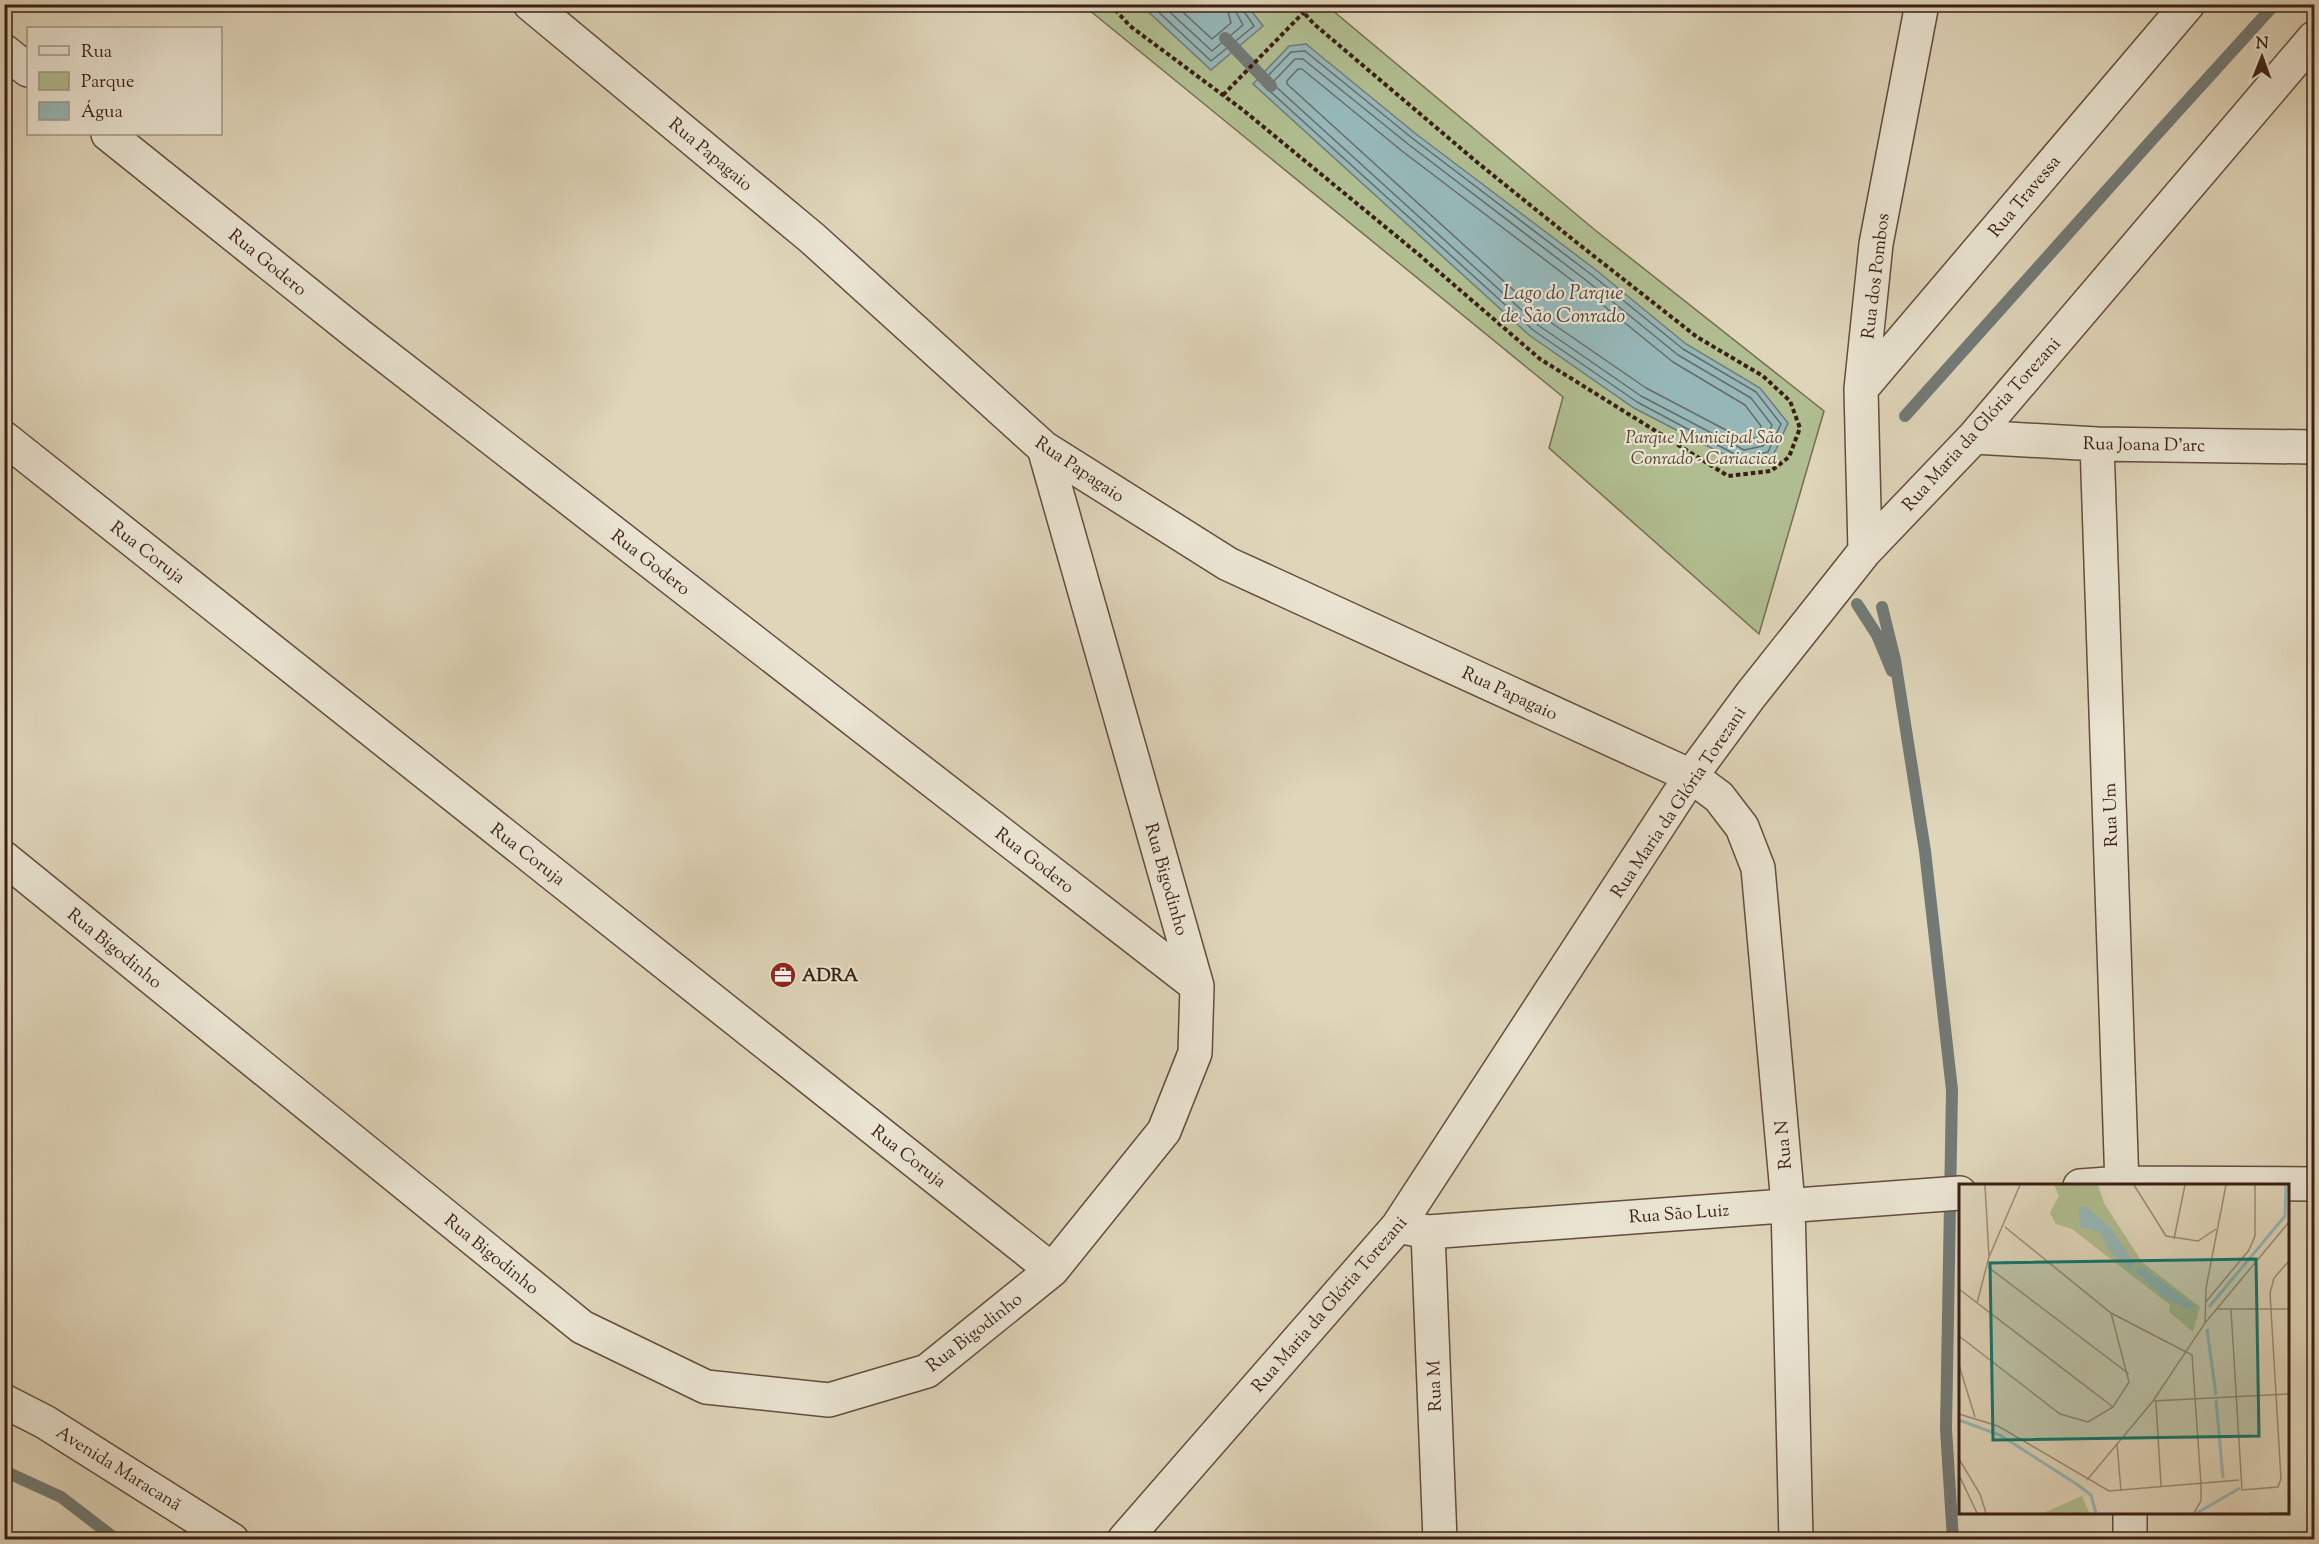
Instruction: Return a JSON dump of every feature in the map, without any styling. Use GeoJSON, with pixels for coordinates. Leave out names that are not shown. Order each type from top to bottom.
{"type":"FeatureCollection","features":[{"type":"Feature","properties":{"kind":"street","name":"Rua Papagaio"},"geometry":{"type":"LineString","coordinates":[[530,4],[812,238],[1044,448],[1228,564],[1691,776]]}},
{"type":"Feature","properties":{"kind":"street","name":"Rua dos Pombos"},"geometry":{"type":"LineString","coordinates":[[1865,551],[1861,389],[1876,244],[1922,4]]}},
{"type":"Feature","properties":{"kind":"street","name":"Rua Travessa"},"geometry":{"type":"LineString","coordinates":[[1861,389],[2188,4]]}},
{"type":"Feature","properties":{"kind":"street","name":"Rua Maria da Glória Torezani"},"geometry":{"type":"LineString","coordinates":[[1124,1539],[1413,1229],[1691,776],[1758,687],[1865,551],[1974,437],[2314,38]]}},
{"type":"Feature","properties":{"kind":"street"},"geometry":{"type":"LineString","coordinates":[[4,51],[27,69]]}},
{"type":"Feature","properties":{"kind":"street","name":"Rua Godero"},"geometry":{"type":"LineString","coordinates":[[109,135],[360,336],[1197,986]]}},
{"type":"Feature","properties":{"kind":"street","name":"Rua Joana D'arc"},"geometry":{"type":"LineString","coordinates":[[1974,437],[2097,444],[2314,447]]}},
{"type":"Feature","properties":{"kind":"street","name":"Rua Coruja"},"geometry":{"type":"LineString","coordinates":[[4,438],[1052,1270]]}},
{"type":"Feature","properties":{"kind":"street","name":"Rua Um"},"geometry":{"type":"LineString","coordinates":[[2097,444],[2122,1184]]}},
{"type":"Feature","properties":{"kind":"street","name":"Rua Bigodinho"},"geometry":{"type":"LineString","coordinates":[[4,858],[582,1327],[706,1387],[829,1400],[927,1371],[1052,1270],[1164,1131],[1195,1053],[1197,986],[1044,448]]}},
{"type":"Feature","properties":{"kind":"street","name":"Rua N"},"geometry":{"type":"LineString","coordinates":[[1691,776],[1719,796],[1742,827],[1758,868],[1788,1204],[1796,1539]]}},
{"type":"Feature","properties":{"kind":"street"},"geometry":{"type":"LineString","coordinates":[[2122,1184],[2314,1184]]}},
{"type":"Feature","properties":{"kind":"street","name":"Rua São Luiz"},"geometry":{"type":"LineString","coordinates":[[1413,1229],[1959,1193]]}},
{"type":"Feature","properties":{"kind":"street","name":"Rua M"},"geometry":{"type":"LineString","coordinates":[[1413,1229],[1440,1539]]}},
{"type":"Feature","properties":{"kind":"street","name":"Avenida Maracanã"},"geometry":{"type":"LineString","coordinates":[[4,1401],[45,1422],[232,1539]]}},
{"type":"Feature","properties":{"kind":"street"},"geometry":{"type":"LineString","coordinates":[[2130,1514],[2130,1539]]}},
{"type":"Feature","properties":{"kind":"path"},"geometry":{"type":"LineString","coordinates":[[1110,4],[1130,26],[1223,94],[1408,246],[1540,359],[1728,476],[1771,471],[1790,458],[1800,428],[1790,401],[1763,376],[1697,337],[1576,242],[1314,24],[1296,4]]}},
{"type":"Feature","properties":{"kind":"path"},"geometry":{"type":"LineString","coordinates":[[1223,94],[1304,12]]}},
{"type":"Feature","properties":{"kind":"green space","name":"Parque Municipal São Conrado - Cariacica"},"geometry":{"type":"Polygon","coordinates":[[[1083,5],[1326,5],[1595,230],[1824,411],[1759,634],[1549,448],[1563,397],[1083,5]]]}},
{"type":"Feature","properties":{"kind":"water"},"geometry":{"type":"Polygon","coordinates":[[[1141,5],[1247,5],[1263,26],[1211,70],[1141,5]]]}},
{"type":"Feature","properties":{"kind":"water","name":"Lago do Parque de São Conrado"},"geometry":{"type":"Polygon","coordinates":[[[1306,44],[1416,134],[1596,270],[1686,344],[1760,388],[1788,423],[1772,458],[1742,464],[1634,408],[1529,335],[1253,84],[1289,46],[1306,44]]]}},
{"type":"Feature","properties":{"kind":"waterway"},"geometry":{"type":"LineString","coordinates":[[1905,416],[2275,4]]}},
{"type":"Feature","properties":{"kind":"waterway"},"geometry":{"type":"LineString","coordinates":[[1225,38],[1271,86]]}},
{"type":"Feature","properties":{"kind":"waterway"},"geometry":{"type":"LineString","coordinates":[[1857,604],[1877,635],[1892,671]]}},
{"type":"Feature","properties":{"kind":"waterway"},"geometry":{"type":"LineString","coordinates":[[1882,607],[1895,660],[1925,851],[1952,1090],[1946,1429],[1953,1540]]}},
{"type":"Feature","properties":{"kind":"waterway"},"geometry":{"type":"LineString","coordinates":[[4,1471],[61,1497],[117,1540]]}},
{"type":"Feature","properties":{"kind":"place","name":"ADRA"},"geometry":{"type":"Point","coordinates":[783,975]}}]}
